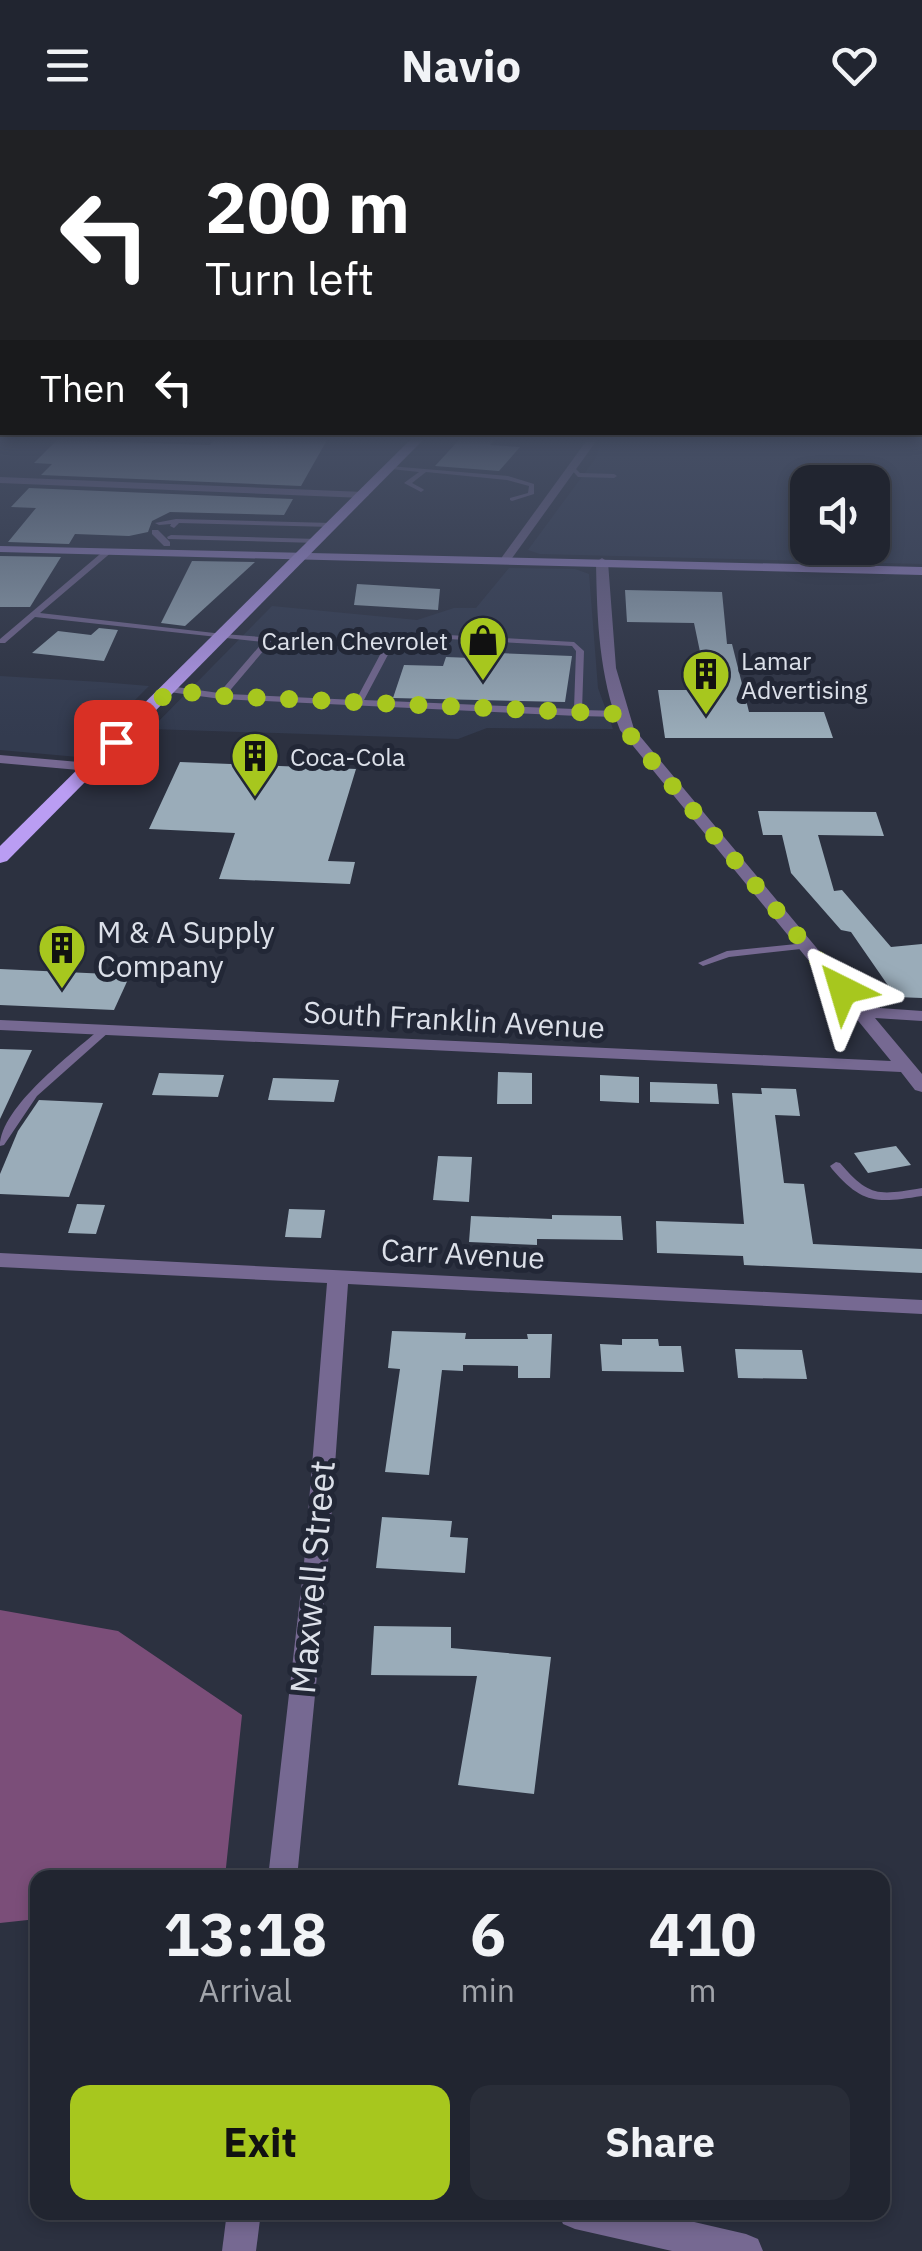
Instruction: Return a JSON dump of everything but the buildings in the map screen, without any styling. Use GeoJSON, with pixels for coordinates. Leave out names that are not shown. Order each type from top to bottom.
{"type":"FeatureCollection","features":[{"type":"Feature","properties":{"kind":"main road"},"geometry":{"type":"LineString","coordinates":[[0,549],[109,551],[155,539]]}},
{"type":"Feature","properties":{"kind":"main road"},"geometry":{"type":"LineString","coordinates":[[188,539],[256,554],[312,548],[506,560],[922,572]]}},
{"type":"Feature","properties":{"kind":"main road"},"geometry":{"type":"LineString","coordinates":[[0,856],[320,539]]}},
{"type":"Feature","properties":{"kind":"street"},"geometry":{"type":"LineString","coordinates":[[506,560],[521,539]]}},
{"type":"Feature","properties":{"kind":"street"},"geometry":{"type":"LineString","coordinates":[[602,562],[605,666],[626,730],[922,1086]]}},
{"type":"Feature","properties":{"kind":"street"},"geometry":{"type":"LineString","coordinates":[[0,759],[90,768]]}},
{"type":"Feature","properties":{"kind":"street"},"geometry":{"type":"LineString","coordinates":[[862,1012],[922,1016]]}},
{"type":"Feature","properties":{"kind":"street","name":"South Franklin Avenue"},"geometry":{"type":"LineString","coordinates":[[0,1025],[906,1068]]}},
{"type":"Feature","properties":{"kind":"street","name":"Carr Avenue"},"geometry":{"type":"LineString","coordinates":[[0,1260],[922,1307]]}},
{"type":"Feature","properties":{"kind":"street","name":"Maxwell Street"},"geometry":{"type":"LineString","coordinates":[[283,1870],[316,1562],[338,1277]]}},
{"type":"Feature","properties":{"kind":"street"},"geometry":{"type":"LineString","coordinates":[[239,2251],[243,2220]]}},
{"type":"Feature","properties":{"kind":"street"},"geometry":{"type":"LineString","coordinates":[[610,2220],[746,2251]]}},
{"type":"Feature","properties":{"kind":"lane"},"geometry":{"type":"LineString","coordinates":[[256,554],[267,539]]}},
{"type":"Feature","properties":{"kind":"lane"},"geometry":{"type":"LineString","coordinates":[[295,539],[312,548]]}},
{"type":"Feature","properties":{"kind":"lane"},"geometry":{"type":"LineString","coordinates":[[2,641],[109,551]]}},
{"type":"Feature","properties":{"kind":"lane"},"geometry":{"type":"LineString","coordinates":[[34,614],[223,636],[387,649],[448,637],[574,644],[580,651],[578,713]]}},
{"type":"Feature","properties":{"kind":"lane"},"geometry":{"type":"LineString","coordinates":[[222,696],[269,640]]}},
{"type":"Feature","properties":{"kind":"lane"},"geometry":{"type":"LineString","coordinates":[[358,703],[387,649]]}},
{"type":"Feature","properties":{"kind":"lane"},"geometry":{"type":"LineString","coordinates":[[170,690],[222,696],[620,714]]}},
{"type":"Feature","properties":{"kind":"lane"},"geometry":{"type":"LineString","coordinates":[[703,963],[728,954],[806,946]]}},
{"type":"Feature","properties":{"kind":"lane"},"geometry":{"type":"LineString","coordinates":[[0,1142],[34,1094],[106,1030]]}},
{"type":"Feature","properties":{"kind":"lane"},"geometry":{"type":"LineString","coordinates":[[836,1166],[858,1194],[881,1198],[922,1192]]}},
{"type":"Feature","properties":{"kind":"shaded area"},"geometry":{"type":"Polygon","coordinates":[[[536,539],[790,539],[790,561],[540,554],[528,550],[536,539]]]}},
{"type":"Feature","properties":{"kind":"shaded area"},"geometry":{"type":"Polygon","coordinates":[[[890,539],[922,539],[922,564],[890,563],[890,539]]]}},
{"type":"Feature","properties":{"kind":"shaded area"},"geometry":{"type":"Polygon","coordinates":[[[509,568],[575,569],[589,574],[598,688],[613,729],[487,728],[458,739],[151,729],[272,606],[417,620],[454,608],[476,608],[509,568]]]}},
{"type":"Feature","properties":{"kind":"shaded area"},"geometry":{"type":"Polygon","coordinates":[[[0,676],[149,686],[78,757],[0,750],[0,676]]]}},
{"type":"Feature","properties":{"kind":"shaded area"},"geometry":{"type":"Polygon","coordinates":[[[0,1610],[118,1631],[242,1715],[226,1870],[30,1870],[30,1920],[0,1923],[0,1610]]]}},
{"type":"Feature","properties":{"kind":"place","name":"Carlen Chevrolet"},"geometry":{"type":"Point","coordinates":[483,682]}},
{"type":"Feature","properties":{"kind":"place","name":"Lamar Advertising"},"geometry":{"type":"Point","coordinates":[706,716]}},
{"type":"Feature","properties":{"kind":"place","name":"Coca-Cola"},"geometry":{"type":"Point","coordinates":[255,798]}},
{"type":"Feature","properties":{"kind":"place","name":"M & A Supply Company"},"geometry":{"type":"Point","coordinates":[62,990]}},
{"type":"Feature","properties":{"kind":"route"},"geometry":{"type":"LineString","coordinates":[[116,742],[170,690],[222,696],[620,714],[626,730],[843,990]]}}]}
